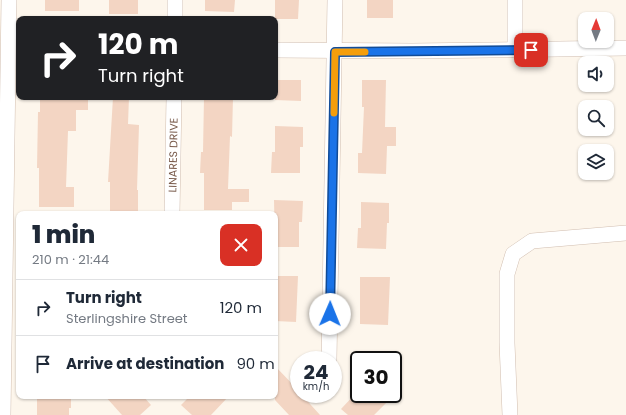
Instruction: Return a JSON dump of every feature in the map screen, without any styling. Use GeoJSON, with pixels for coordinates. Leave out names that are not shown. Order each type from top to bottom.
{"type":"FeatureCollection","features":[{"type":"Feature","properties":{"kind":"street"},"geometry":{"type":"LineString","coordinates":[[3,415],[9,0]]}},
{"type":"Feature","properties":{"kind":"street"},"geometry":{"type":"LineString","coordinates":[[175,0],[175,16]]}},
{"type":"Feature","properties":{"kind":"street"},"geometry":{"type":"LineString","coordinates":[[329,351],[335,0]]}},
{"type":"Feature","properties":{"kind":"street"},"geometry":{"type":"LineString","coordinates":[[515,0],[515,50]]}},
{"type":"Feature","properties":{"kind":"street"},"geometry":{"type":"LineString","coordinates":[[278,50],[335,52],[626,48]]}},
{"type":"Feature","properties":{"kind":"street","name":"LINARES DRIVE"},"geometry":{"type":"LineString","coordinates":[[172,211],[174,100]]}},
{"type":"Feature","properties":{"kind":"street"},"geometry":{"type":"LineString","coordinates":[[510,415],[507,343],[507,274],[513,254],[532,241],[626,233]]}},
{"type":"Feature","properties":{"kind":"building"},"geometry":{"type":"Polygon","coordinates":[[[45,0],[79,0],[79,11],[45,11],[45,0]]]}},
{"type":"Feature","properties":{"kind":"building"},"geometry":{"type":"Polygon","coordinates":[[[109,0],[138,0],[138,14],[109,14],[109,0]]]}},
{"type":"Feature","properties":{"kind":"building"},"geometry":{"type":"Polygon","coordinates":[[[205,0],[235,0],[234,12],[205,11],[205,0]]]}},
{"type":"Feature","properties":{"kind":"building"},"geometry":{"type":"Polygon","coordinates":[[[275,0],[299,0],[298,19],[278,19],[278,16],[275,16],[275,0]]]}},
{"type":"Feature","properties":{"kind":"building"},"geometry":{"type":"Polygon","coordinates":[[[367,0],[393,0],[393,18],[367,18],[367,0]]]}},
{"type":"Feature","properties":{"kind":"building"},"geometry":{"type":"Polygon","coordinates":[[[278,80],[301,80],[301,101],[275,100],[278,100],[278,80]]]}},
{"type":"Feature","properties":{"kind":"building"},"geometry":{"type":"Polygon","coordinates":[[[362,80],[386,80],[385,127],[396,127],[396,146],[387,146],[386,174],[358,173],[358,153],[362,153],[364,107],[362,107],[362,80]]]}},
{"type":"Feature","properties":{"kind":"building"},"geometry":{"type":"Polygon","coordinates":[[[40,100],[88,100],[88,110],[76,110],[76,131],[68,131],[66,187],[74,187],[74,207],[39,207],[39,168],[37,168],[38,112],[40,112],[40,100]]]}},
{"type":"Feature","properties":{"kind":"building"},"geometry":{"type":"Polygon","coordinates":[[[113,100],[129,100],[128,124],[139,125],[137,190],[138,211],[110,211],[110,182],[108,182],[113,100]]]}},
{"type":"Feature","properties":{"kind":"building"},"geometry":{"type":"Polygon","coordinates":[[[204,100],[233,100],[228,189],[249,189],[249,202],[232,202],[232,210],[204,210],[204,173],[200,173],[201,152],[203,152],[204,100]]]}},
{"type":"Feature","properties":{"kind":"building"},"geometry":{"type":"Polygon","coordinates":[[[275,126],[303,127],[303,147],[300,147],[300,173],[271,173],[272,152],[275,152],[275,126]]]}},
{"type":"Feature","properties":{"kind":"building"},"geometry":{"type":"Polygon","coordinates":[[[274,200],[303,201],[302,222],[299,222],[299,247],[278,247],[278,211],[274,211],[274,200]]]}},
{"type":"Feature","properties":{"kind":"building"},"geometry":{"type":"Polygon","coordinates":[[[361,202],[389,203],[389,223],[387,223],[386,249],[357,248],[358,228],[361,228],[361,202]]]}},
{"type":"Feature","properties":{"kind":"building"},"geometry":{"type":"Polygon","coordinates":[[[278,276],[298,276],[296,322],[278,321],[278,276]]]}},
{"type":"Feature","properties":{"kind":"building"},"geometry":{"type":"Polygon","coordinates":[[[360,277],[390,277],[388,325],[360,324],[360,277]]]}},
{"type":"Feature","properties":{"kind":"building"},"geometry":{"type":"Polygon","coordinates":[[[278,369],[290,382],[290,403],[309,403],[320,415],[289,415],[275,400],[278,399],[278,369]]]}},
{"type":"Feature","properties":{"kind":"building"},"geometry":{"type":"Polygon","coordinates":[[[37,399],[71,399],[69,415],[37,415],[37,399]]]}},
{"type":"Feature","properties":{"kind":"building"},"geometry":{"type":"Polygon","coordinates":[[[108,399],[146,399],[151,405],[140,415],[122,415],[108,399]]]}},
{"type":"Feature","properties":{"kind":"building"},"geometry":{"type":"Polygon","coordinates":[[[187,399],[226,399],[211,415],[192,415],[181,405],[187,399]]]}},
{"type":"Feature","properties":{"kind":"building"},"geometry":{"type":"Polygon","coordinates":[[[350,399],[350,403],[386,403],[374,415],[348,415],[341,409],[350,399]]]}},
{"type":"Feature","properties":{"kind":"slow traffic"},"geometry":{"type":"LineString","coordinates":[[334,113],[335,52],[365,52]]}},
{"type":"Feature","properties":{"kind":"route"},"geometry":{"type":"LineString","coordinates":[[330,314],[335,52],[531,50]]}}]}
